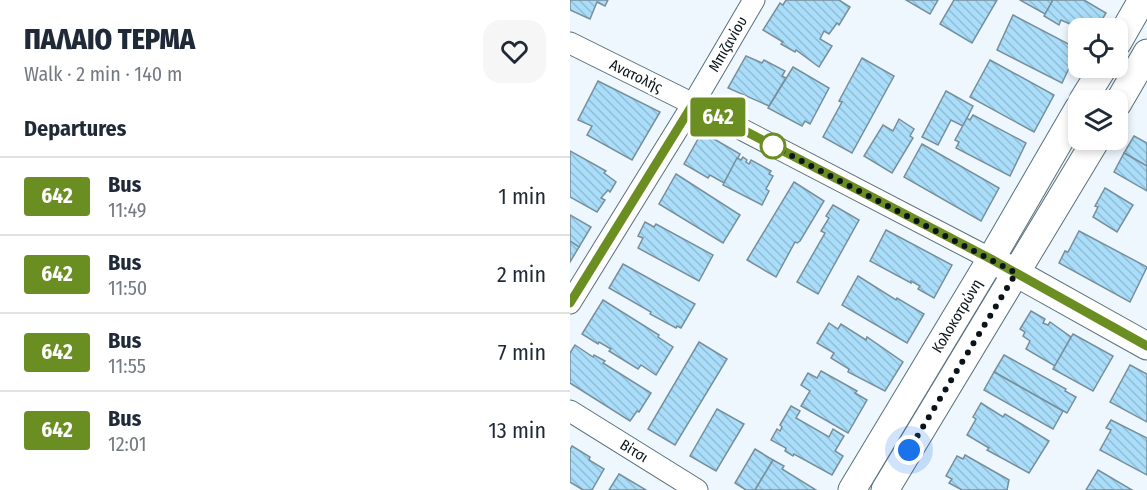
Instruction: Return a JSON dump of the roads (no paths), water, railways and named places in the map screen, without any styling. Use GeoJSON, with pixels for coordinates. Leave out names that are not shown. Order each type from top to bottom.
{"type":"FeatureCollection","features":[{"type":"Feature","properties":{"kind":"street","name":"Μπιζανίου"},"geometry":{"type":"LineString","coordinates":[[570,303],[693,104],[754,0]]}},
{"type":"Feature","properties":{"kind":"street"},"geometry":{"type":"LineString","coordinates":[[1128,24],[1142,0]]}},
{"type":"Feature","properties":{"kind":"street","name":"Ανατολής"},"geometry":{"type":"LineString","coordinates":[[570,43],[693,104],[991,259],[1147,346]]}},
{"type":"Feature","properties":{"kind":"street"},"geometry":{"type":"LineString","coordinates":[[1126,90],[1147,53]]}},
{"type":"Feature","properties":{"kind":"street","name":"Κολοκοτρώνη"},"geometry":{"type":"LineString","coordinates":[[852,490],[1068,126]]}},
{"type":"Feature","properties":{"kind":"street","name":"Κολοκοτρώνη"},"geometry":{"type":"LineString","coordinates":[[885,490],[1090,150]]}},
{"type":"Feature","properties":{"kind":"street","name":"Βίτσι"},"geometry":{"type":"LineString","coordinates":[[570,411],[697,490]]}}]}
